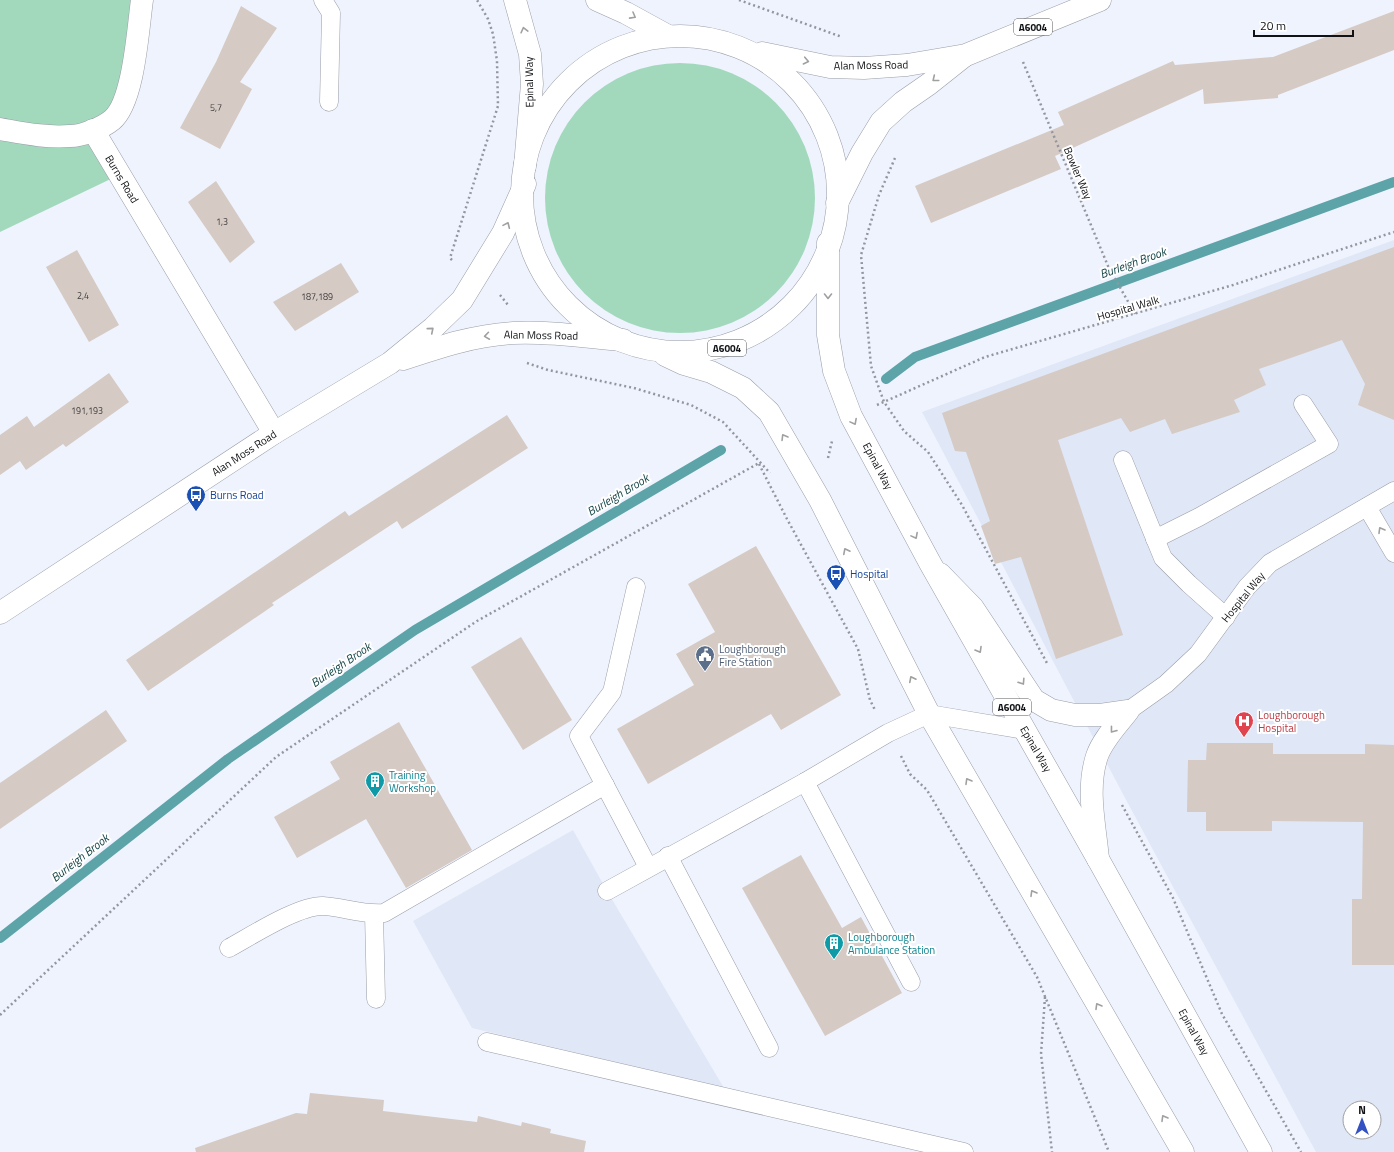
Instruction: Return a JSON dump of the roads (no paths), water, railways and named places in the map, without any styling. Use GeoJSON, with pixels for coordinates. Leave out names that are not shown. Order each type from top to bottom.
{"type":"FeatureCollection","features":[{"type":"Feature","properties":{"kind":"main road"},"geometry":{"type":"LineString","coordinates":[[0,129],[44,136],[71,136],[93,130],[113,119],[123,104],[133,73],[142,0]]}},
{"type":"Feature","properties":{"kind":"main road","name":"Epinal Way"},"geometry":{"type":"LineString","coordinates":[[515,0],[530,54],[532,84],[525,175]]}},
{"type":"Feature","properties":{"kind":"main road"},"geometry":{"type":"LineString","coordinates":[[597,0],[626,13],[668,36]]}},
{"type":"Feature","properties":{"kind":"main road","name":"Alan Moss Road"},"geometry":{"type":"LineString","coordinates":[[753,52],[830,67],[864,68],[907,66],[966,55],[1100,0]]}},
{"type":"Feature","properties":{"kind":"main road","name":"A6004"},"geometry":{"type":"LineString","coordinates":[[668,36],[690,36],[735,45],[753,52],[778,68],[795,82],[820,121],[828,141],[833,163],[835,188],[834,209],[828,243],[817,271],[802,295],[788,312],[767,329],[723,349],[676,352],[647,347],[623,340],[580,318],[548,284],[539,268],[526,228],[525,175],[541,124],[551,103],[565,85],[597,59],[614,49],[634,42],[668,36]]}},
{"type":"Feature","properties":{"kind":"main road","name":"Alan Moss Road"},"geometry":{"type":"LineString","coordinates":[[834,209],[862,153],[881,122],[903,102],[966,55]]}},
{"type":"Feature","properties":{"kind":"main road","name":"Burns Road"},"geometry":{"type":"LineString","coordinates":[[93,130],[274,433]]}},
{"type":"Feature","properties":{"kind":"main road","name":"Alan Moss Road"},"geometry":{"type":"LineString","coordinates":[[0,613],[274,433],[390,363],[433,328],[462,300],[503,233],[525,175]]}},
{"type":"Feature","properties":{"kind":"main road","name":"Epinal Way"},"geometry":{"type":"LineString","coordinates":[[828,243],[828,335],[834,370],[851,416],[930,563],[1098,859],[1261,1152]]}},
{"type":"Feature","properties":{"kind":"main road","name":"Alan Moss Road"},"geometry":{"type":"LineString","coordinates":[[390,363],[449,344],[482,336],[513,333],[623,340]]}},
{"type":"Feature","properties":{"kind":"main road","name":"A6004"},"geometry":{"type":"LineString","coordinates":[[647,347],[684,364],[711,372],[743,388],[769,412],[820,500],[929,714],[1183,1152]]}},
{"type":"Feature","properties":{"kind":"main road","name":"Hospital Way"},"geometry":{"type":"LineString","coordinates":[[930,563],[973,608],[1034,700],[1051,710],[1075,715],[1100,715],[1128,711]]}},
{"type":"Feature","properties":{"kind":"main road","name":"Hospital Way"},"geometry":{"type":"LineString","coordinates":[[1098,859],[1090,787],[1097,755],[1107,738],[1128,711]]}},
{"type":"Feature","properties":{"kind":"lane"},"geometry":{"type":"LineString","coordinates":[[323,0],[331,13],[329,102]]}},
{"type":"Feature","properties":{"kind":"lane"},"geometry":{"type":"LineString","coordinates":[[1155,539],[1199,517],[1329,444],[1303,404]]}},
{"type":"Feature","properties":{"kind":"lane"},"geometry":{"type":"LineString","coordinates":[[1123,460],[1163,558],[1189,584],[1226,617]]}},
{"type":"Feature","properties":{"kind":"lane","name":"Hospital Way"},"geometry":{"type":"LineString","coordinates":[[1128,711],[1166,684],[1198,654],[1247,587],[1270,564],[1394,491]]}},
{"type":"Feature","properties":{"kind":"lane"},"geometry":{"type":"LineString","coordinates":[[1367,507],[1394,553]]}},
{"type":"Feature","properties":{"kind":"lane"},"geometry":{"type":"LineString","coordinates":[[636,587],[612,692],[579,736],[648,867]]}},
{"type":"Feature","properties":{"kind":"lane"},"geometry":{"type":"LineString","coordinates":[[607,890],[805,782],[888,733],[929,714],[1025,730]]}},
{"type":"Feature","properties":{"kind":"lane"},"geometry":{"type":"LineString","coordinates":[[805,782],[911,982]]}},
{"type":"Feature","properties":{"kind":"lane"},"geometry":{"type":"LineString","coordinates":[[229,948],[297,912],[322,906],[374,914],[384,912],[605,785]]}},
{"type":"Feature","properties":{"kind":"lane"},"geometry":{"type":"LineString","coordinates":[[668,856],[769,1048]]}},
{"type":"Feature","properties":{"kind":"lane"},"geometry":{"type":"LineString","coordinates":[[374,914],[376,999]]}},
{"type":"Feature","properties":{"kind":"lane"},"geometry":{"type":"LineString","coordinates":[[487,1042],[964,1152]]}},
{"type":"Feature","properties":{"kind":"waterway","name":"Burleigh Brook"},"geometry":{"type":"LineString","coordinates":[[886,379],[915,357],[1394,182]]}},
{"type":"Feature","properties":{"kind":"waterway","name":"Burleigh Brook"},"geometry":{"type":"LineString","coordinates":[[0,938],[228,759],[415,630],[721,450]]}},
{"type":"Feature","properties":{"kind":"place","name":"Burns Road"},"geometry":{"type":"Point","coordinates":[196,512]}},
{"type":"Feature","properties":{"kind":"place","name":"Hospital"},"geometry":{"type":"Point","coordinates":[836,591]}},
{"type":"Feature","properties":{"kind":"place","name":"Loughborough Fire Station"},"geometry":{"type":"Point","coordinates":[705,672]}},
{"type":"Feature","properties":{"kind":"place","name":"Loughborough Hospital"},"geometry":{"type":"Point","coordinates":[1244,738]}},
{"type":"Feature","properties":{"kind":"place","name":"Training Workshop"},"geometry":{"type":"Point","coordinates":[375,798]}},
{"type":"Feature","properties":{"kind":"place","name":"Loughborough Ambulance Station"},"geometry":{"type":"Point","coordinates":[834,960]}}]}
